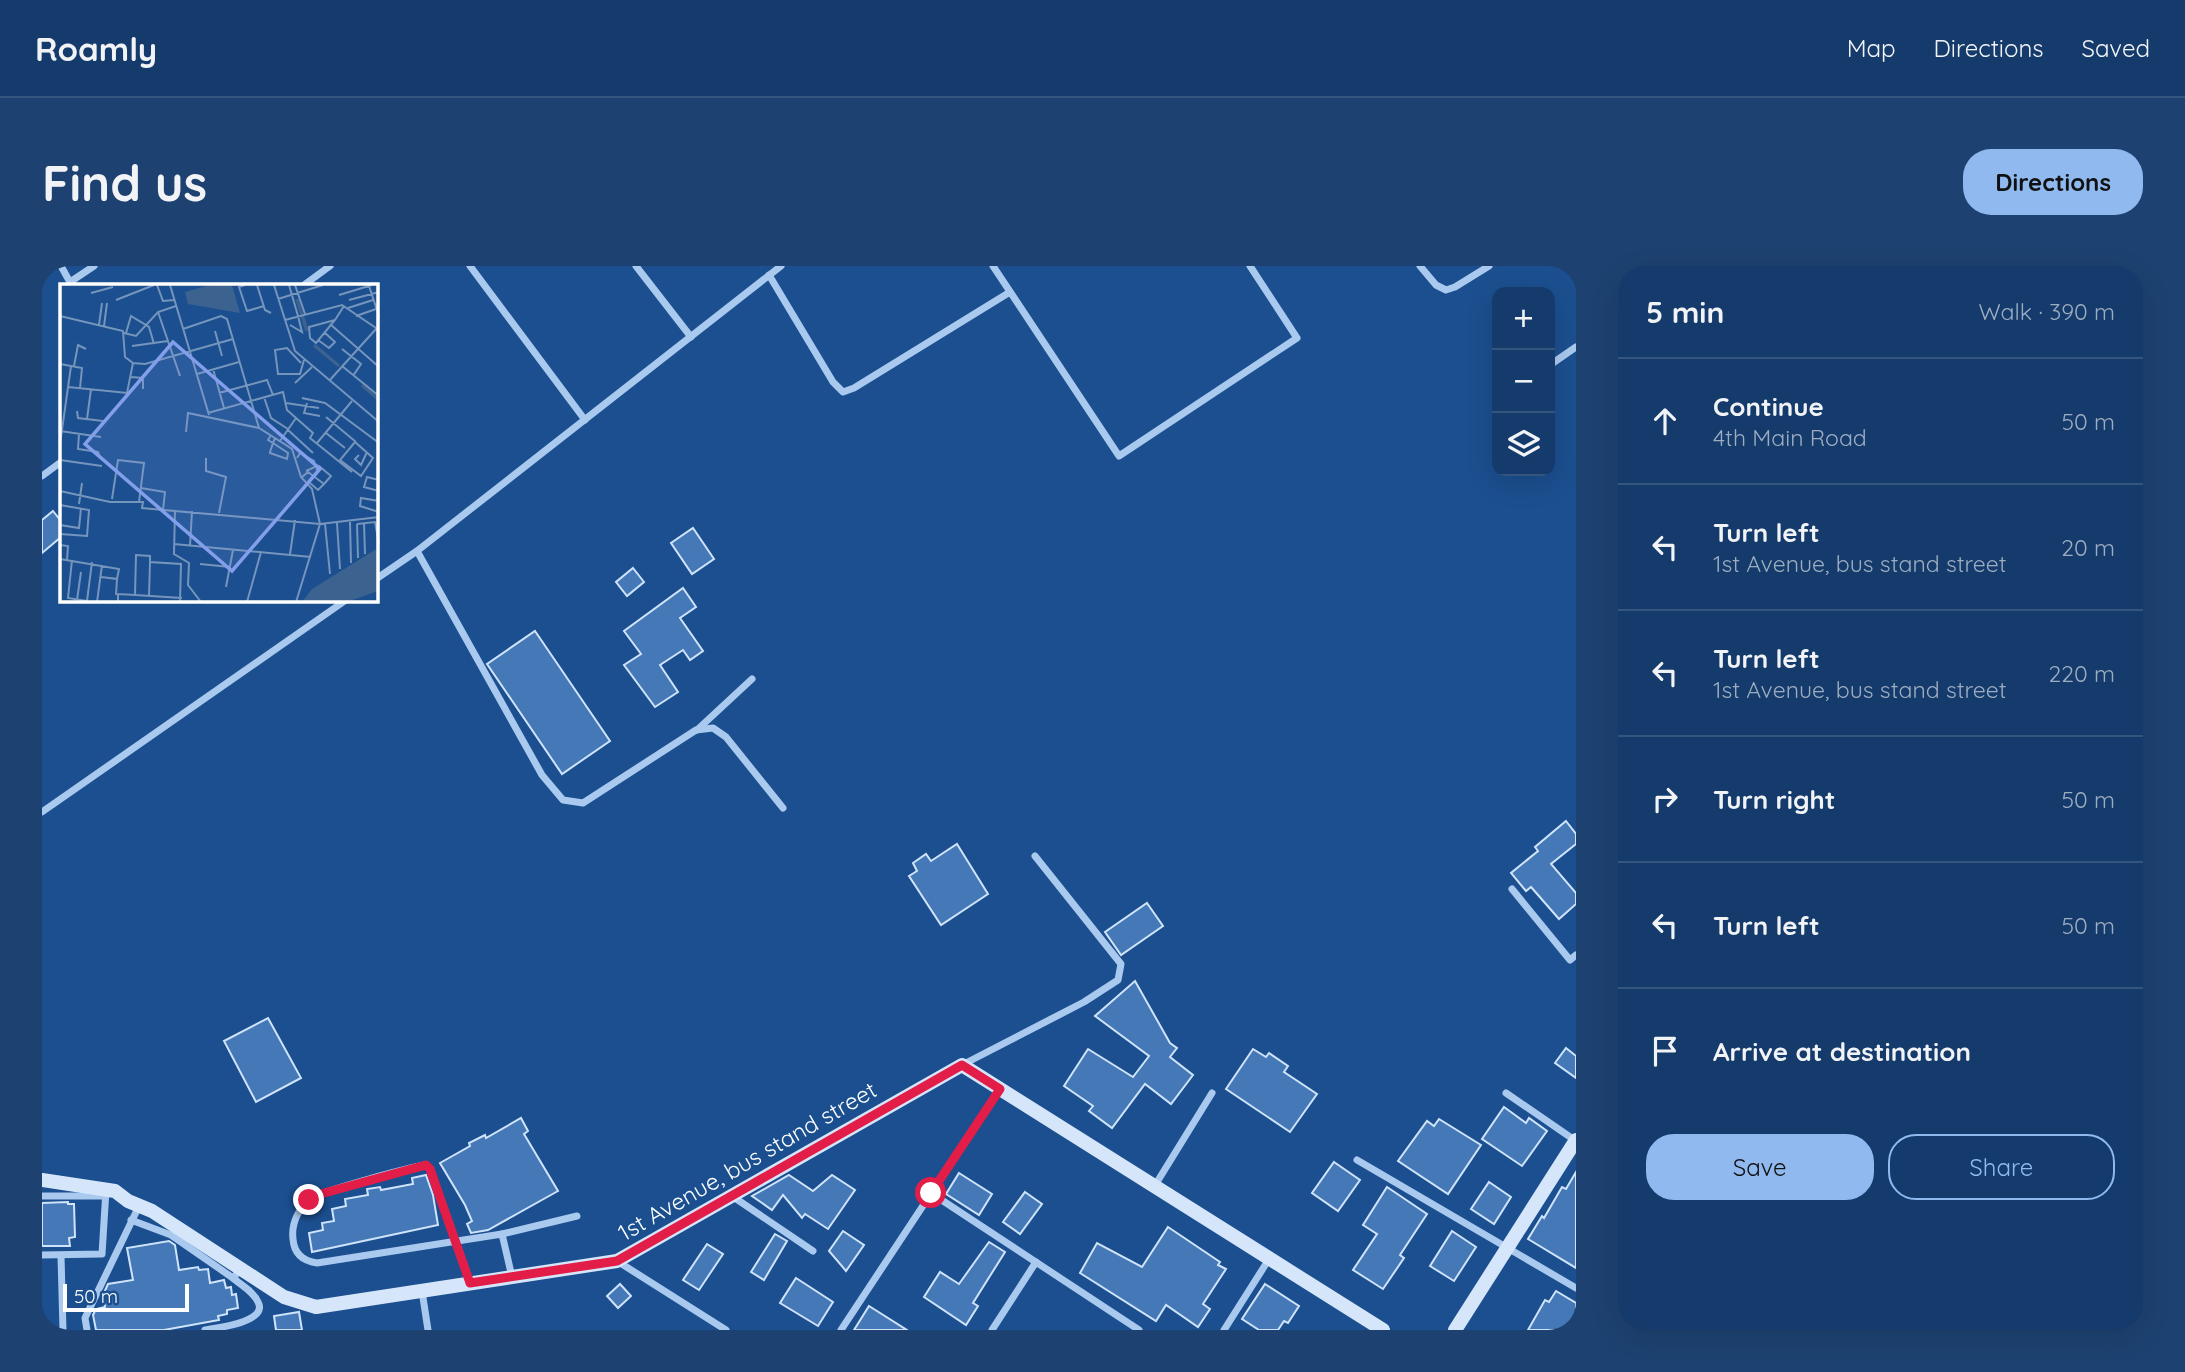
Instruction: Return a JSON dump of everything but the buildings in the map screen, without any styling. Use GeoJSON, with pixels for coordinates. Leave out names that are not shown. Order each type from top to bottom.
{"type":"FeatureCollection","features":[{"type":"Feature","properties":{"kind":"street"},"geometry":{"type":"LineString","coordinates":[[61,266],[71,284],[94,266]]}},
{"type":"Feature","properties":{"kind":"street"},"geometry":{"type":"LineString","coordinates":[[305,284],[330,266]]}},
{"type":"Feature","properties":{"kind":"street"},"geometry":{"type":"LineString","coordinates":[[470,266],[585,420]]}},
{"type":"Feature","properties":{"kind":"street"},"geometry":{"type":"LineString","coordinates":[[636,266],[691,337]]}},
{"type":"Feature","properties":{"kind":"street"},"geometry":{"type":"LineString","coordinates":[[378,578],[417,551],[781,266]]}},
{"type":"Feature","properties":{"kind":"street"},"geometry":{"type":"LineString","coordinates":[[993,266],[1119,456],[1297,338],[1250,266]]}},
{"type":"Feature","properties":{"kind":"street"},"geometry":{"type":"LineString","coordinates":[[1420,266],[1436,285],[1446,290],[1484,267]]}},
{"type":"Feature","properties":{"kind":"street"},"geometry":{"type":"LineString","coordinates":[[769,275],[833,382],[843,392],[855,388],[1010,292]]}},
{"type":"Feature","properties":{"kind":"street"},"geometry":{"type":"LineString","coordinates":[[1555,361],[1576,346]]}},
{"type":"Feature","properties":{"kind":"street"},"geometry":{"type":"LineString","coordinates":[[42,476],[60,463]]}},
{"type":"Feature","properties":{"kind":"street"},"geometry":{"type":"LineString","coordinates":[[417,551],[542,775],[563,800],[583,803],[696,730],[752,679]]}},
{"type":"Feature","properties":{"kind":"street"},"geometry":{"type":"LineString","coordinates":[[42,811],[343,602]]}},
{"type":"Feature","properties":{"kind":"street"},"geometry":{"type":"LineString","coordinates":[[696,730],[713,728],[726,737],[783,808]]}},
{"type":"Feature","properties":{"kind":"street"},"geometry":{"type":"LineString","coordinates":[[962,1065],[1084,1002],[1118,980],[1121,964],[1035,856]]}},
{"type":"Feature","properties":{"kind":"street"},"geometry":{"type":"LineString","coordinates":[[1512,889],[1570,960],[1576,955]]}},
{"type":"Feature","properties":{"kind":"street"},"geometry":{"type":"LineString","coordinates":[[962,1065],[1383,1330]]}},
{"type":"Feature","properties":{"kind":"street","name":"1st Avenue, bus stand street"},"geometry":{"type":"LineString","coordinates":[[42,1180],[106,1193],[114,1191],[128,1201],[152,1211],[237,1274],[284,1297],[316,1307],[617,1261],[962,1065]]}},
{"type":"Feature","properties":{"kind":"street"},"geometry":{"type":"LineString","coordinates":[[841,1330],[1000,1089]]}},
{"type":"Feature","properties":{"kind":"street"},"geometry":{"type":"LineString","coordinates":[[1154,1187],[1212,1093]]}},
{"type":"Feature","properties":{"kind":"street"},"geometry":{"type":"LineString","coordinates":[[1455,1330],[1576,1140],[1506,1093]]}},
{"type":"Feature","properties":{"kind":"street"},"geometry":{"type":"LineString","coordinates":[[1357,1160],[1576,1288]]}},
{"type":"Feature","properties":{"kind":"street"},"geometry":{"type":"LineString","coordinates":[[470,1283],[456,1243],[430,1169],[426,1165],[317,1195],[299,1211],[293,1222],[294,1249],[305,1261],[317,1263],[456,1243],[577,1216]]}},
{"type":"Feature","properties":{"kind":"street"},"geometry":{"type":"LineString","coordinates":[[42,1196],[106,1193],[102,1254],[42,1255]]}},
{"type":"Feature","properties":{"kind":"street"},"geometry":{"type":"LineString","coordinates":[[931,1193],[1139,1330]]}},
{"type":"Feature","properties":{"kind":"street"},"geometry":{"type":"LineString","coordinates":[[732,1196],[813,1251]]}},
{"type":"Feature","properties":{"kind":"street"},"geometry":{"type":"LineString","coordinates":[[87,1330],[85,1318],[139,1205]]}},
{"type":"Feature","properties":{"kind":"street"},"geometry":{"type":"LineString","coordinates":[[131,1220],[171,1235],[237,1274],[260,1303],[254,1317],[245,1322],[205,1330]]}},
{"type":"Feature","properties":{"kind":"street"},"geometry":{"type":"LineString","coordinates":[[502,1234],[512,1277]]}},
{"type":"Feature","properties":{"kind":"street"},"geometry":{"type":"LineString","coordinates":[[61,1256],[63,1330]]}},
{"type":"Feature","properties":{"kind":"street"},"geometry":{"type":"LineString","coordinates":[[1224,1330],[1269,1259]]}},
{"type":"Feature","properties":{"kind":"street"},"geometry":{"type":"LineString","coordinates":[[617,1261],[726,1330]]}},
{"type":"Feature","properties":{"kind":"street"},"geometry":{"type":"LineString","coordinates":[[992,1330],[1036,1262]]}},
{"type":"Feature","properties":{"kind":"street"},"geometry":{"type":"LineString","coordinates":[[422,1291],[428,1330]]}},
{"type":"Feature","properties":{"kind":"route"},"geometry":{"type":"LineString","coordinates":[[309,1200],[317,1195],[426,1165],[430,1169],[470,1283],[617,1261],[962,1065],[1000,1089],[931,1193]]}}]}
